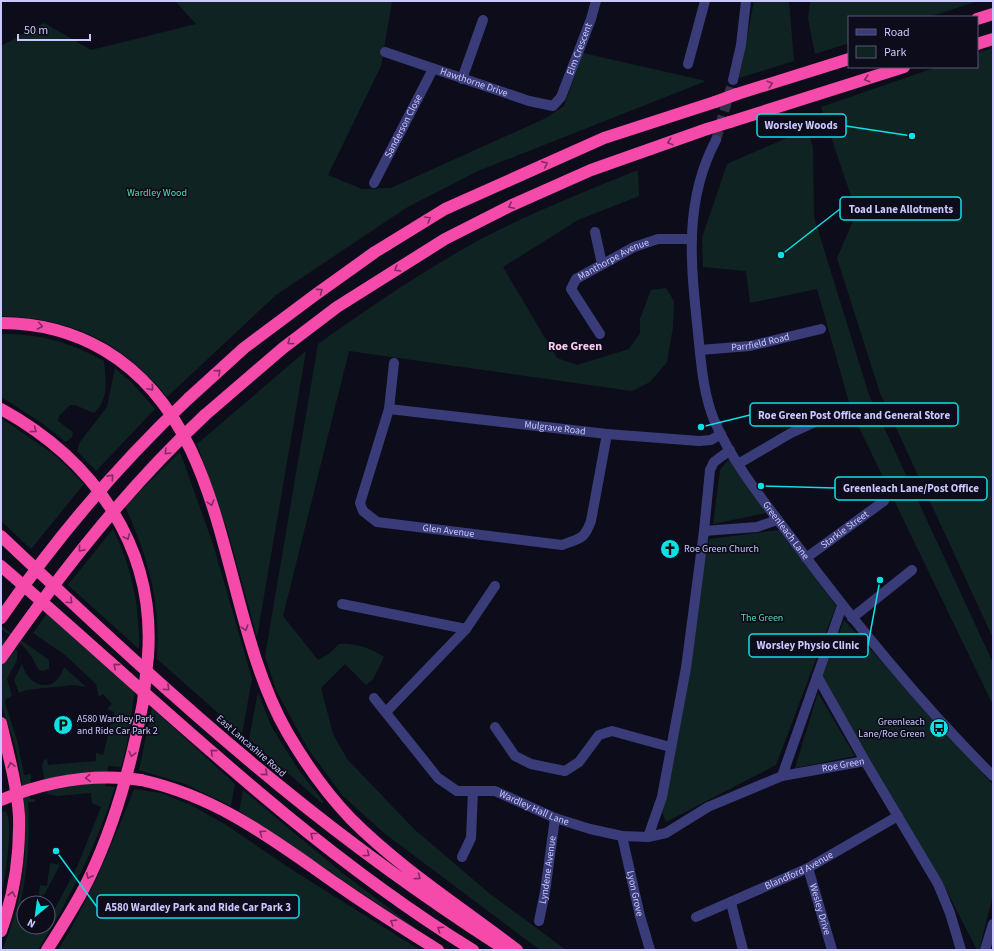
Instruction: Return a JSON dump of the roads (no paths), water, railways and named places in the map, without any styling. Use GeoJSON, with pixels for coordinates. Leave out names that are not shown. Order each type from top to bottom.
{"type":"FeatureCollection","features":[{"type":"Feature","properties":{"kind":"highway"},"geometry":{"type":"LineString","coordinates":[[978,19],[993,14]]}},
{"type":"Feature","properties":{"kind":"highway"},"geometry":{"type":"LineString","coordinates":[[978,44],[993,39]]}},
{"type":"Feature","properties":{"kind":"highway"},"geometry":{"type":"LineString","coordinates":[[1,618],[62,535],[96,494],[135,451],[189,398],[244,348],[375,252],[445,209],[604,138],[848,59]]}},
{"type":"Feature","properties":{"kind":"highway"},"geometry":{"type":"LineString","coordinates":[[1,658],[74,557],[143,476],[205,415],[283,348],[337,307],[445,239],[510,206],[591,170],[730,122],[901,68]]}},
{"type":"Feature","properties":{"kind":"highway"},"geometry":{"type":"LineString","coordinates":[[1,323],[27,324],[47,328],[92,343],[117,358],[132,370],[167,408],[189,444],[206,487],[246,630],[267,691],[287,731],[328,793],[350,818],[393,857],[517,950]]}},
{"type":"Feature","properties":{"kind":"highway"},"geometry":{"type":"LineString","coordinates":[[1,409],[46,439],[73,461],[100,492],[120,522],[136,558],[142,579],[148,623],[148,656],[143,702],[129,766],[109,829],[90,877],[47,950]]}},
{"type":"Feature","properties":{"kind":"highway","name":"East Lancashire Road"},"geometry":{"type":"LineString","coordinates":[[1,536],[187,706],[281,788],[422,894],[506,950]]}},
{"type":"Feature","properties":{"kind":"highway"},"geometry":{"type":"LineString","coordinates":[[1,566],[270,801],[362,874],[412,910],[473,950]]}},
{"type":"Feature","properties":{"kind":"highway"},"geometry":{"type":"LineString","coordinates":[[1,723],[14,778],[19,816],[17,865],[8,911],[1,931]]}},
{"type":"Feature","properties":{"kind":"highway"},"geometry":{"type":"LineString","coordinates":[[1,800],[41,786],[70,779],[107,777],[141,780],[201,798],[230,813],[285,848],[380,914],[438,950]]}},
{"type":"Feature","properties":{"kind":"street","name":"Elm Crescent"},"geometry":{"type":"LineString","coordinates":[[561,97],[591,19],[596,1]]}},
{"type":"Feature","properties":{"kind":"street"},"geometry":{"type":"LineString","coordinates":[[688,64],[705,1]]}},
{"type":"Feature","properties":{"kind":"street"},"geometry":{"type":"LineString","coordinates":[[733,80],[741,45],[746,1]]}},
{"type":"Feature","properties":{"kind":"street"},"geometry":{"type":"LineString","coordinates":[[462,79],[483,20]]}},
{"type":"Feature","properties":{"kind":"street","name":"Hawthorne Drive"},"geometry":{"type":"LineString","coordinates":[[385,52],[529,101],[553,106],[561,97]]}},
{"type":"Feature","properties":{"kind":"street","name":"Sanderson Close"},"geometry":{"type":"LineString","coordinates":[[374,183],[433,69]]}},
{"type":"Feature","properties":{"kind":"street","name":"Greenleach Lane"},"geometry":{"type":"LineString","coordinates":[[716,140],[705,162],[697,192],[692,239],[693,276],[700,350],[709,404],[721,434],[738,464],[842,606],[909,688],[993,776]]}},
{"type":"Feature","properties":{"kind":"street"},"geometry":{"type":"LineString","coordinates":[[595,232],[602,264]]}},
{"type":"Feature","properties":{"kind":"street","name":"Manthorpe Avenue"},"geometry":{"type":"LineString","coordinates":[[600,334],[571,289],[576,279],[634,247],[658,239],[692,239]]}},
{"type":"Feature","properties":{"kind":"street","name":"Parrfield Road"},"geometry":{"type":"LineString","coordinates":[[700,350],[750,346],[820,329]]}},
{"type":"Feature","properties":{"kind":"street","name":"Glen Avenue"},"geometry":{"type":"LineString","coordinates":[[394,363],[389,409],[360,503],[363,511],[377,522],[562,545],[587,533],[591,521],[606,434]]}},
{"type":"Feature","properties":{"kind":"street","name":"Mulgrave Road"},"geometry":{"type":"LineString","coordinates":[[389,409],[606,434],[699,441],[711,440],[721,434]]}},
{"type":"Feature","properties":{"kind":"street"},"geometry":{"type":"LineString","coordinates":[[738,464],[786,436],[844,409]]}},
{"type":"Feature","properties":{"kind":"street"},"geometry":{"type":"LineString","coordinates":[[648,837],[662,796],[686,668],[704,531],[710,470],[714,462],[730,450]]}},
{"type":"Feature","properties":{"kind":"street","name":"Starkie Street"},"geometry":{"type":"LineString","coordinates":[[806,558],[884,501]]}},
{"type":"Feature","properties":{"kind":"street"},"geometry":{"type":"LineString","coordinates":[[704,531],[757,527],[778,520]]}},
{"type":"Feature","properties":{"kind":"street"},"geometry":{"type":"LineString","coordinates":[[852,618],[912,570]]}},
{"type":"Feature","properties":{"kind":"street"},"geometry":{"type":"LineString","coordinates":[[386,712],[466,629],[495,586]]}},
{"type":"Feature","properties":{"kind":"street"},"geometry":{"type":"LineString","coordinates":[[342,604],[466,629]]}},
{"type":"Feature","properties":{"kind":"street"},"geometry":{"type":"LineString","coordinates":[[782,776],[842,606]]}},
{"type":"Feature","properties":{"kind":"street"},"geometry":{"type":"LineString","coordinates":[[817,676],[865,761]]}},
{"type":"Feature","properties":{"kind":"street","name":"Wardley Hall Lane"},"geometry":{"type":"LineString","coordinates":[[374,698],[438,778],[457,791],[495,791],[555,818],[590,829],[622,836]]}},
{"type":"Feature","properties":{"kind":"street"},"geometry":{"type":"LineString","coordinates":[[495,727],[515,756],[531,764],[565,771],[579,762],[600,735],[612,732],[670,747]]}},
{"type":"Feature","properties":{"kind":"street","name":"Roe Green"},"geometry":{"type":"LineString","coordinates":[[622,836],[648,837],[666,833],[708,807],[782,776],[865,761],[938,884],[950,912],[961,950]]}},
{"type":"Feature","properties":{"kind":"street"},"geometry":{"type":"LineString","coordinates":[[462,857],[471,838],[474,791]]}},
{"type":"Feature","properties":{"kind":"street","name":"Blandford Avenue"},"geometry":{"type":"LineString","coordinates":[[696,916],[731,903],[808,868],[898,816]]}},
{"type":"Feature","properties":{"kind":"street","name":"Lyndene Avenue"},"geometry":{"type":"LineString","coordinates":[[539,921],[545,892],[555,818]]}},
{"type":"Feature","properties":{"kind":"street","name":"Lyon Grove"},"geometry":{"type":"LineString","coordinates":[[622,836],[640,916],[650,950]]}},
{"type":"Feature","properties":{"kind":"street","name":"Wesley Drive"},"geometry":{"type":"LineString","coordinates":[[808,868],[832,950]]}},
{"type":"Feature","properties":{"kind":"street"},"geometry":{"type":"LineString","coordinates":[[731,903],[743,950]]}},
{"type":"Feature","properties":{"kind":"street"},"geometry":{"type":"LineString","coordinates":[[985,950],[993,924]]}},
{"type":"Feature","properties":{"kind":"tunnel"},"geometry":{"type":"LineString","coordinates":[[716,140],[733,80]]}},
{"type":"Feature","properties":{"kind":"place","name":"Worsley Woods"},"geometry":{"type":"Point","coordinates":[912,136]}},
{"type":"Feature","properties":{"kind":"place","name":"Toad Lane Allotments"},"geometry":{"type":"Point","coordinates":[781,255]}},
{"type":"Feature","properties":{"kind":"place","name":"Roe Green Post Office and General Store"},"geometry":{"type":"Point","coordinates":[701,427]}},
{"type":"Feature","properties":{"kind":"place","name":"Greenleach Lane/Post Office"},"geometry":{"type":"Point","coordinates":[761,486]}},
{"type":"Feature","properties":{"kind":"place","name":"Roe Green Church"},"geometry":{"type":"Point","coordinates":[670,549]}},
{"type":"Feature","properties":{"kind":"place","name":"Worsley Physio Clinic"},"geometry":{"type":"Point","coordinates":[880,580]}},
{"type":"Feature","properties":{"kind":"place","name":"A580 Wardley Park and Ride Car Park 2"},"geometry":{"type":"Point","coordinates":[63,725]}},
{"type":"Feature","properties":{"kind":"place","name":"Greenleach Lane/Roe Green"},"geometry":{"type":"Point","coordinates":[939,728]}},
{"type":"Feature","properties":{"kind":"place","name":"A580 Wardley Park and Ride Car Park 3"},"geometry":{"type":"Point","coordinates":[56,851]}},
{"type":"Feature","properties":{"kind":"district","name":"Roe Green"},"geometry":{"type":"Point","coordinates":[575,346]}},
{"type":"Feature","properties":{"kind":"park label","name":"Wardley Wood"},"geometry":{"type":"Point","coordinates":[157,193]}},
{"type":"Feature","properties":{"kind":"park label","name":"The Green"},"geometry":{"type":"Point","coordinates":[762,618]}}]}
